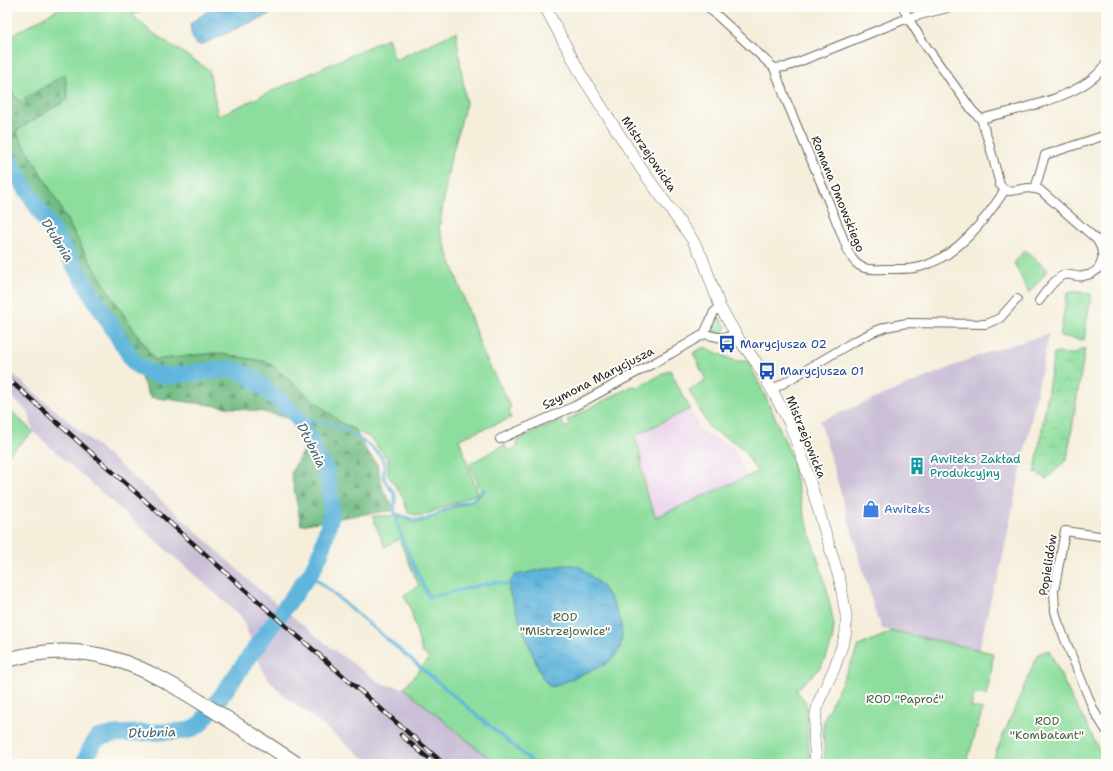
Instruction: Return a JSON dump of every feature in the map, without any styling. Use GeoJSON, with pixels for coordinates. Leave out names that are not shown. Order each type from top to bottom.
{"type":"FeatureCollection","features":[{"type":"Feature","properties":{"kind":"highway"},"geometry":{"type":"LineString","coordinates":[[7,660],[39,652],[60,651],[88,653],[130,663],[163,679],[297,764]]}},
{"type":"Feature","properties":{"kind":"street","name":"Mistrzejowicka"},"geometry":{"type":"LineString","coordinates":[[545,7],[582,76],[642,170],[692,238],[702,257],[720,308],[756,362],[772,390],[791,428],[804,462],[840,581],[846,608],[844,640],[834,669],[819,701],[815,719],[814,736],[816,764]]}},
{"type":"Feature","properties":{"kind":"street","name":"Romana Dmowskiego"},"geometry":{"type":"LineString","coordinates":[[708,7],[774,68],[853,262],[864,268],[874,270],[919,267],[932,263],[957,246],[975,229],[1005,190]]}},
{"type":"Feature","properties":{"kind":"street"},"geometry":{"type":"LineString","coordinates":[[903,7],[908,18],[972,110],[980,119],[989,143],[1000,185],[1005,190],[1010,191],[1028,188],[1040,190],[1096,239],[1103,252],[1101,265],[1097,270],[1081,277],[1065,274],[1057,279],[1038,301]]}},
{"type":"Feature","properties":{"kind":"street"},"geometry":{"type":"LineString","coordinates":[[774,68],[786,66],[908,18],[951,7]]}},
{"type":"Feature","properties":{"kind":"street"},"geometry":{"type":"LineString","coordinates":[[980,119],[1060,97],[1084,84],[1105,68]]}},
{"type":"Feature","properties":{"kind":"street"},"geometry":{"type":"LineString","coordinates":[[1035,189],[1044,155],[1106,135]]}},
{"type":"Feature","properties":{"kind":"street"},"geometry":{"type":"LineString","coordinates":[[772,390],[853,342],[886,327],[907,323],[986,324],[1000,318],[1017,299]]}},
{"type":"Feature","properties":{"kind":"street"},"geometry":{"type":"LineString","coordinates":[[720,308],[714,312],[704,334],[722,338],[736,334]]}},
{"type":"Feature","properties":{"kind":"street","name":"Szymona Marycjusza"},"geometry":{"type":"LineString","coordinates":[[500,439],[575,406],[704,334]]}},
{"type":"Feature","properties":{"kind":"street","name":"Popielidów"},"geometry":{"type":"LineString","coordinates":[[1106,537],[1065,531],[1054,601],[1058,622],[1078,674],[1094,711],[1106,730]]}},
{"type":"Feature","properties":{"kind":"shaded area"},"geometry":{"type":"Polygon","coordinates":[[[1049,334],[997,584],[994,585],[979,650],[882,629],[879,619],[877,619],[820,421],[990,351],[1049,334]]]}},
{"type":"Feature","properties":{"kind":"shaded area"},"geometry":{"type":"Polygon","coordinates":[[[7,369],[191,526],[256,587],[331,648],[382,684],[404,688],[496,764],[372,764],[282,694],[265,675],[241,616],[33,432],[29,413],[7,393],[7,369]]]}},
{"type":"Feature","properties":{"kind":"shaded area"},"geometry":{"type":"Polygon","coordinates":[[[690,409],[698,423],[697,429],[734,448],[747,477],[656,518],[646,493],[639,448],[634,436],[690,409]]]}},
{"type":"Feature","properties":{"kind":"green space"},"geometry":{"type":"Polygon","coordinates":[[[62,7],[149,7],[132,15],[150,31],[209,70],[218,116],[388,38],[395,60],[456,32],[466,103],[450,162],[439,228],[484,355],[511,407],[509,409],[511,418],[459,439],[478,493],[422,516],[408,513],[403,497],[388,475],[388,459],[370,438],[340,422],[268,362],[215,353],[155,360],[119,308],[82,248],[16,131],[68,99],[64,75],[20,102],[7,87],[7,38],[62,7]]]}},
{"type":"Feature","properties":{"kind":"green space"},"geometry":{"type":"Polygon","coordinates":[[[65,74],[68,99],[16,131],[82,248],[119,308],[154,360],[215,353],[268,362],[340,422],[356,431],[367,452],[377,464],[383,490],[396,510],[301,525],[291,473],[305,446],[296,420],[264,412],[150,397],[104,300],[7,146],[7,87],[20,102],[65,74]]]}},
{"type":"Feature","properties":{"kind":"green space"},"geometry":{"type":"Polygon","coordinates":[[[1025,250],[1048,270],[1029,293],[1014,263],[1025,250]]]}},
{"type":"Feature","properties":{"kind":"green space"},"geometry":{"type":"Polygon","coordinates":[[[1072,291],[1091,294],[1084,340],[1060,336],[1067,293],[1072,291]]]}},
{"type":"Feature","properties":{"kind":"green space"},"geometry":{"type":"Polygon","coordinates":[[[716,318],[720,318],[726,327],[723,334],[712,331],[711,328],[716,318]]]}},
{"type":"Feature","properties":{"kind":"green space","name":"ROD \"Mistrzejowice\""},"geometry":{"type":"Polygon","coordinates":[[[704,347],[735,361],[748,361],[775,417],[793,461],[794,473],[805,517],[826,586],[834,625],[832,642],[820,668],[796,690],[806,702],[810,764],[496,764],[404,688],[429,659],[422,652],[410,607],[404,595],[419,586],[399,539],[385,547],[372,516],[397,516],[416,523],[474,500],[482,494],[470,464],[473,462],[504,445],[509,451],[517,447],[516,441],[561,420],[565,428],[570,425],[567,420],[632,386],[638,387],[670,370],[690,409],[634,436],[639,448],[646,493],[656,517],[757,472],[744,450],[734,442],[710,429],[689,390],[706,380],[693,353],[704,347]]]}},
{"type":"Feature","properties":{"kind":"green space"},"geometry":{"type":"Polygon","coordinates":[[[1085,348],[1067,459],[1047,479],[1035,472],[1054,353],[1073,354],[1085,348]]]}},
{"type":"Feature","properties":{"kind":"green space"},"geometry":{"type":"Polygon","coordinates":[[[7,407],[33,432],[7,456],[7,407]]]}},
{"type":"Feature","properties":{"kind":"green space","name":"ROD \"Paproć\""},"geometry":{"type":"Polygon","coordinates":[[[893,631],[993,653],[991,673],[986,695],[974,694],[971,707],[983,709],[966,764],[825,764],[823,728],[825,717],[859,646],[893,631]]]}},
{"type":"Feature","properties":{"kind":"green space","name":"ROD \"Kombatant\""},"geometry":{"type":"Polygon","coordinates":[[[1049,650],[1073,701],[1083,717],[1106,764],[991,764],[1038,654],[1049,650]]]}},
{"type":"Feature","properties":{"kind":"water"},"geometry":{"type":"Polygon","coordinates":[[[248,7],[283,7],[201,45],[196,44],[192,35],[190,24],[209,10],[233,8],[246,9],[248,7]]]}},
{"type":"Feature","properties":{"kind":"water"},"geometry":{"type":"Polygon","coordinates":[[[563,565],[574,565],[582,568],[603,587],[613,603],[621,622],[622,635],[620,649],[613,658],[604,665],[555,686],[549,686],[538,668],[510,595],[509,586],[511,579],[516,575],[563,565]]]}},
{"type":"Feature","properties":{"kind":"waterway","name":"Dłubnia"},"geometry":{"type":"LineString","coordinates":[[7,158],[135,364],[148,372],[165,376],[231,369],[249,375],[296,415],[301,422],[312,446],[325,468],[331,499],[331,516],[321,552],[312,571],[200,724],[185,731],[114,734],[97,738],[90,749],[84,764]]}},
{"type":"Feature","properties":{"kind":"waterway"},"geometry":{"type":"LineString","coordinates":[[301,422],[317,420],[324,421],[352,434],[371,447],[382,458],[384,461],[384,478],[395,495],[395,512],[401,536],[429,597],[497,582],[508,585]]}},
{"type":"Feature","properties":{"kind":"waterway"},"geometry":{"type":"LineString","coordinates":[[394,513],[414,520],[425,520],[455,505],[472,500],[485,489]]}},
{"type":"Feature","properties":{"kind":"waterway"},"geometry":{"type":"LineString","coordinates":[[310,574],[535,764]]}},
{"type":"Feature","properties":{"kind":"railway"},"geometry":{"type":"LineString","coordinates":[[7,378],[444,764]]}},
{"type":"Feature","properties":{"kind":"railway"},"geometry":{"type":"LineString","coordinates":[[401,735],[435,764]]}},
{"type":"Feature","properties":{"kind":"place","name":"Marycjusza 02"},"geometry":{"type":"Point","coordinates":[727,344]}},
{"type":"Feature","properties":{"kind":"place","name":"Marycjusza 01"},"geometry":{"type":"Point","coordinates":[767,371]}},
{"type":"Feature","properties":{"kind":"place","name":"Awiteks Zakład Produkcyjny"},"geometry":{"type":"Point","coordinates":[917,466]}},
{"type":"Feature","properties":{"kind":"place","name":"Awiteks"},"geometry":{"type":"Point","coordinates":[871,509]}}]}
